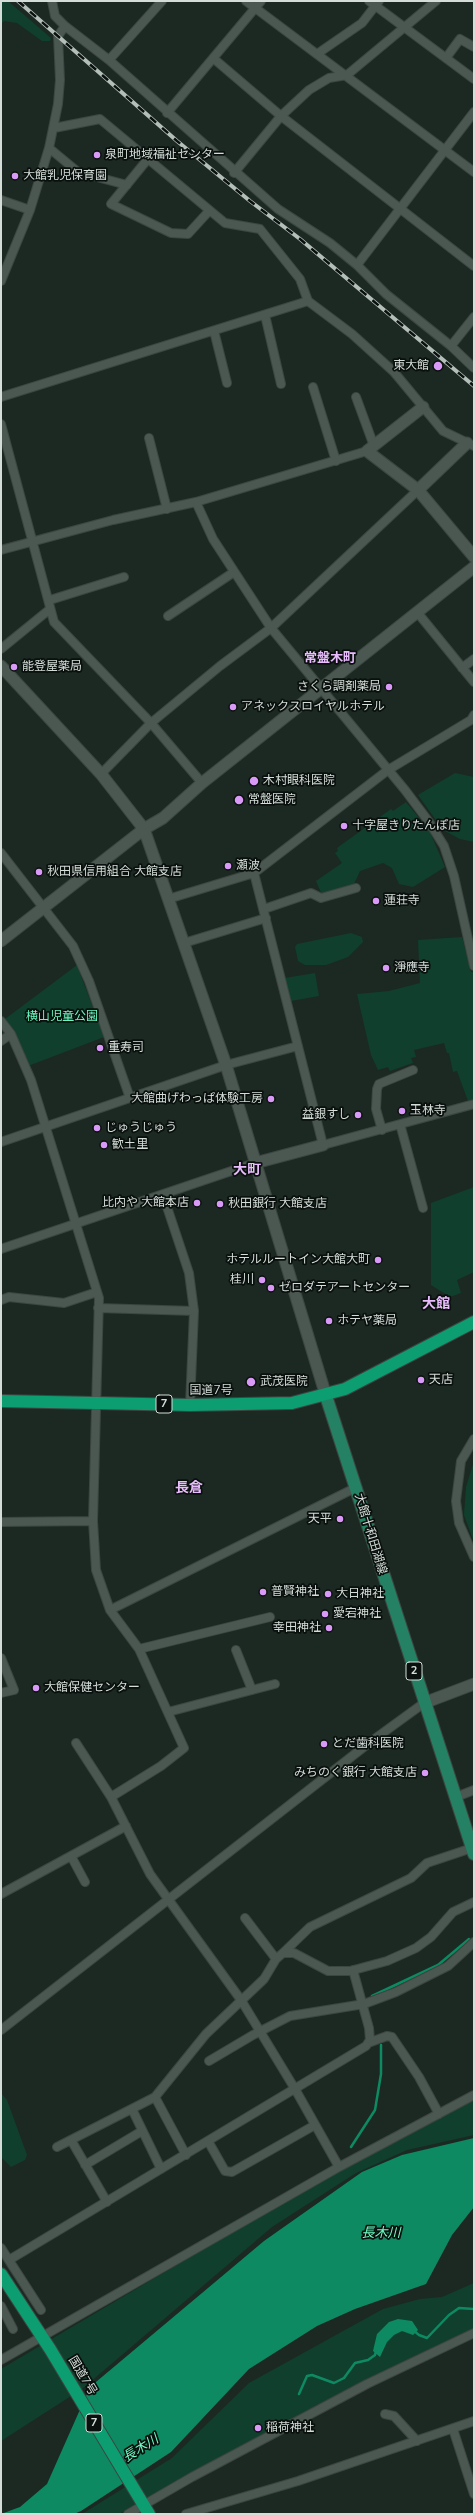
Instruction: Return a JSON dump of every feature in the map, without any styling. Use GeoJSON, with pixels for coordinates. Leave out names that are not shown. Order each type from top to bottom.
{"type":"FeatureCollection","features":[{"type":"Feature","properties":{"kind":"highway","name":"国道7号"},"geometry":{"type":"LineString","coordinates":[[1,1401],[190,1405],[292,1403],[326,1396],[345,1389],[474,1322]]}},
{"type":"Feature","properties":{"kind":"highway","name":"国道7号"},"geometry":{"type":"LineString","coordinates":[[1,2274],[42,2336],[144,2505]]}},
{"type":"Feature","properties":{"kind":"main road","name":"大館十和田湖線"},"geometry":{"type":"LineString","coordinates":[[326,1396],[473,1851]]}},
{"type":"Feature","properties":{"kind":"street"},"geometry":{"type":"LineString","coordinates":[[52,1],[55,16],[65,26],[109,60],[234,173],[278,209],[330,243],[386,294],[452,346],[474,368]]}},
{"type":"Feature","properties":{"kind":"street"},"geometry":{"type":"LineString","coordinates":[[109,60],[162,1]]}},
{"type":"Feature","properties":{"kind":"street"},"geometry":{"type":"LineString","coordinates":[[246,1],[259,5],[317,54],[347,75],[474,172]]}},
{"type":"Feature","properties":{"kind":"street"},"geometry":{"type":"LineString","coordinates":[[369,1],[378,3],[403,26],[474,79]]}},
{"type":"Feature","properties":{"kind":"street"},"geometry":{"type":"LineString","coordinates":[[234,173],[281,116],[309,90],[329,78],[347,75],[403,26],[436,1]]}},
{"type":"Feature","properties":{"kind":"street"},"geometry":{"type":"LineString","coordinates":[[317,54],[362,23],[378,3]]}},
{"type":"Feature","properties":{"kind":"street"},"geometry":{"type":"LineString","coordinates":[[167,112],[259,5]]}},
{"type":"Feature","properties":{"kind":"street"},"geometry":{"type":"LineString","coordinates":[[2,278],[30,210],[54,128],[60,80],[58,36],[65,26]]}},
{"type":"Feature","properties":{"kind":"street"},"geometry":{"type":"LineString","coordinates":[[446,58],[460,38],[474,47]]}},
{"type":"Feature","properties":{"kind":"street"},"geometry":{"type":"LineString","coordinates":[[213,58],[281,116],[474,266]]}},
{"type":"Feature","properties":{"kind":"street"},"geometry":{"type":"LineString","coordinates":[[357,266],[474,112]]}},
{"type":"Feature","properties":{"kind":"street"},"geometry":{"type":"LineString","coordinates":[[54,128],[100,119],[147,160],[225,223],[260,229],[300,278],[308,301],[352,334],[394,372],[443,431],[471,445],[418,490],[271,628],[220,666],[151,723],[101,774]]}},
{"type":"Feature","properties":{"kind":"street"},"geometry":{"type":"LineString","coordinates":[[49,148],[78,172],[127,185]]}},
{"type":"Feature","properties":{"kind":"street"},"geometry":{"type":"LineString","coordinates":[[147,160],[111,204],[171,233],[188,234],[209,211]]}},
{"type":"Feature","properties":{"kind":"street"},"geometry":{"type":"LineString","coordinates":[[1,200],[30,210]]}},
{"type":"Feature","properties":{"kind":"street"},"geometry":{"type":"LineString","coordinates":[[1,397],[308,301]]}},
{"type":"Feature","properties":{"kind":"street"},"geometry":{"type":"LineString","coordinates":[[265,315],[281,384]]}},
{"type":"Feature","properties":{"kind":"street"},"geometry":{"type":"LineString","coordinates":[[452,346],[474,317]]}},
{"type":"Feature","properties":{"kind":"street"},"geometry":{"type":"LineString","coordinates":[[214,331],[227,383]]}},
{"type":"Feature","properties":{"kind":"street"},"geometry":{"type":"LineString","coordinates":[[313,387],[336,461]]}},
{"type":"Feature","properties":{"kind":"street"},"geometry":{"type":"LineString","coordinates":[[356,397],[370,449],[418,490],[474,557]]}},
{"type":"Feature","properties":{"kind":"street"},"geometry":{"type":"LineString","coordinates":[[1,550],[113,520],[196,502],[336,461],[370,449],[423,407]]}},
{"type":"Feature","properties":{"kind":"street"},"geometry":{"type":"LineString","coordinates":[[1,424],[54,622],[151,723],[202,783]]}},
{"type":"Feature","properties":{"kind":"street"},"geometry":{"type":"LineString","coordinates":[[149,438],[167,509]]}},
{"type":"Feature","properties":{"kind":"street"},"geometry":{"type":"LineString","coordinates":[[196,502],[213,539],[271,628],[388,770],[429,822],[444,846],[454,876],[474,966]]}},
{"type":"Feature","properties":{"kind":"street"},"geometry":{"type":"LineString","coordinates":[[1,941],[144,829],[163,818],[202,783],[474,567]]}},
{"type":"Feature","properties":{"kind":"street"},"geometry":{"type":"LineString","coordinates":[[168,616],[234,572]]}},
{"type":"Feature","properties":{"kind":"street"},"geometry":{"type":"LineString","coordinates":[[1,649],[50,605],[124,577]]}},
{"type":"Feature","properties":{"kind":"street"},"geometry":{"type":"LineString","coordinates":[[417,612],[474,682]]}},
{"type":"Feature","properties":{"kind":"street"},"geometry":{"type":"LineString","coordinates":[[462,668],[474,659]]}},
{"type":"Feature","properties":{"kind":"street"},"geometry":{"type":"LineString","coordinates":[[1,666],[101,774],[144,829],[226,1065],[326,1396]]}},
{"type":"Feature","properties":{"kind":"street"},"geometry":{"type":"LineString","coordinates":[[168,899],[254,874],[388,770],[473,720]]}},
{"type":"Feature","properties":{"kind":"street"},"geometry":{"type":"LineString","coordinates":[[1,853],[73,946],[89,981],[130,1098]]}},
{"type":"Feature","properties":{"kind":"street"},"geometry":{"type":"LineString","coordinates":[[254,874],[323,1145]]}},
{"type":"Feature","properties":{"kind":"street"},"geometry":{"type":"LineString","coordinates":[[264,909],[311,893],[321,898],[356,888]]}},
{"type":"Feature","properties":{"kind":"street"},"geometry":{"type":"LineString","coordinates":[[184,944],[266,918]]}},
{"type":"Feature","properties":{"kind":"street"},"geometry":{"type":"LineString","coordinates":[[1,1021],[10,1034],[31,1080],[97,1292],[98,1308],[93,1521],[96,1570],[110,1610],[139,1649],[184,1748],[161,1766],[111,1797]]}},
{"type":"Feature","properties":{"kind":"street"},"geometry":{"type":"LineString","coordinates":[[1,1041],[10,1034]]}},
{"type":"Feature","properties":{"kind":"street"},"geometry":{"type":"LineString","coordinates":[[1,1142],[226,1065],[298,1046]]}},
{"type":"Feature","properties":{"kind":"street"},"geometry":{"type":"LineString","coordinates":[[382,1130],[376,1109],[377,1089],[379,1084],[413,1070]]}},
{"type":"Feature","properties":{"kind":"street"},"geometry":{"type":"LineString","coordinates":[[1,1249],[255,1163],[474,1104]]}},
{"type":"Feature","properties":{"kind":"street"},"geometry":{"type":"LineString","coordinates":[[400,1124],[423,1208]]}},
{"type":"Feature","properties":{"kind":"street"},"geometry":{"type":"LineString","coordinates":[[163,1194],[189,1273],[194,1312],[190,1405]]}},
{"type":"Feature","properties":{"kind":"street"},"geometry":{"type":"LineString","coordinates":[[1,1300],[9,1297],[64,1303],[97,1292]]}},
{"type":"Feature","properties":{"kind":"street"},"geometry":{"type":"LineString","coordinates":[[98,1308],[194,1312]]}},
{"type":"Feature","properties":{"kind":"street"},"geometry":{"type":"LineString","coordinates":[[474,1439],[461,1461],[456,1501],[459,1524],[474,1557]]}},
{"type":"Feature","properties":{"kind":"street"},"geometry":{"type":"LineString","coordinates":[[110,1610],[355,1488]]}},
{"type":"Feature","properties":{"kind":"street"},"geometry":{"type":"LineString","coordinates":[[1,1522],[93,1521]]}},
{"type":"Feature","properties":{"kind":"street"},"geometry":{"type":"LineString","coordinates":[[139,1649],[270,1617]]}},
{"type":"Feature","properties":{"kind":"street"},"geometry":{"type":"LineString","coordinates":[[236,1650],[252,1690]]}},
{"type":"Feature","properties":{"kind":"street"},"geometry":{"type":"LineString","coordinates":[[1,1658],[14,1690],[1,1693]]}},
{"type":"Feature","properties":{"kind":"street"},"geometry":{"type":"LineString","coordinates":[[168,1712],[275,1684]]}},
{"type":"Feature","properties":{"kind":"street"},"geometry":{"type":"LineString","coordinates":[[1,2030],[169,1901],[369,1743],[424,1703],[474,1684]]}},
{"type":"Feature","properties":{"kind":"street"},"geometry":{"type":"LineString","coordinates":[[76,1743],[111,1797],[150,1874],[241,2000],[295,2089],[339,2166]]}},
{"type":"Feature","properties":{"kind":"street"},"geometry":{"type":"LineString","coordinates":[[456,1797],[474,1790]]}},
{"type":"Feature","properties":{"kind":"street"},"geometry":{"type":"LineString","coordinates":[[1,1894],[126,1826]]}},
{"type":"Feature","properties":{"kind":"street"},"geometry":{"type":"LineString","coordinates":[[57,2147],[155,2097],[206,2034],[264,1979],[276,1959],[310,1928],[411,1878],[427,1863],[473,1851]]}},
{"type":"Feature","properties":{"kind":"street"},"geometry":{"type":"LineString","coordinates":[[71,1856],[85,1882]]}},
{"type":"Feature","properties":{"kind":"street"},"geometry":{"type":"LineString","coordinates":[[283,1953],[294,1953],[328,1972],[353,1970],[387,1961],[416,1948],[431,1937],[453,1912],[474,1902]]}},
{"type":"Feature","properties":{"kind":"street"},"geometry":{"type":"LineString","coordinates":[[246,1918],[276,1959]]}},
{"type":"Feature","properties":{"kind":"street"},"geometry":{"type":"LineString","coordinates":[[209,2061],[260,2031],[290,2016],[364,2004],[396,1992],[448,1966],[474,1942]]}},
{"type":"Feature","properties":{"kind":"street"},"geometry":{"type":"LineString","coordinates":[[353,1970],[364,2004],[369,2028],[370,2040],[368,2043]]}},
{"type":"Feature","properties":{"kind":"street"},"geometry":{"type":"LineString","coordinates":[[9,2260],[186,2155],[368,2043],[387,2036],[392,2037],[419,2077],[439,2114]]}},
{"type":"Feature","properties":{"kind":"street"},"geometry":{"type":"LineString","coordinates":[[1,2360],[339,2166],[474,2095]]}},
{"type":"Feature","properties":{"kind":"street"},"geometry":{"type":"LineString","coordinates":[[155,2097],[186,2155]]}},
{"type":"Feature","properties":{"kind":"street"},"geometry":{"type":"LineString","coordinates":[[132,2109],[161,2169]]}},
{"type":"Feature","properties":{"kind":"street"},"geometry":{"type":"LineString","coordinates":[[208,2141],[225,2171],[232,2172],[315,2125]]}},
{"type":"Feature","properties":{"kind":"street"},"geometry":{"type":"LineString","coordinates":[[86,2165],[142,2131]]}},
{"type":"Feature","properties":{"kind":"street"},"geometry":{"type":"LineString","coordinates":[[71,2140],[107,2202]]}},
{"type":"Feature","properties":{"kind":"street"},"geometry":{"type":"LineString","coordinates":[[1,2248],[41,2310]]}},
{"type":"Feature","properties":{"kind":"street"},"geometry":{"type":"LineString","coordinates":[[2,2309],[13,2329]]}},
{"type":"Feature","properties":{"kind":"street"},"geometry":{"type":"LineString","coordinates":[[128,2514],[192,2477],[367,2384],[474,2333]]}},
{"type":"Feature","properties":{"kind":"street"},"geometry":{"type":"LineString","coordinates":[[385,2414],[394,2416],[417,2441]]}},
{"type":"Feature","properties":{"kind":"street"},"geometry":{"type":"LineString","coordinates":[[186,2514],[290,2483],[474,2422]]}},
{"type":"Feature","properties":{"kind":"street"},"geometry":{"type":"LineString","coordinates":[[453,2429],[474,2494]]}},
{"type":"Feature","properties":{"kind":"green space"},"geometry":{"type":"Polygon","coordinates":[[[1,1],[8,1],[51,38],[50,41],[42,41],[17,23],[4,21],[1,24],[1,1]]]}},
{"type":"Feature","properties":{"kind":"green space"},"geometry":{"type":"Polygon","coordinates":[[[455,773],[474,777],[474,842],[460,839],[443,830],[418,795],[455,773]]]}},
{"type":"Feature","properties":{"kind":"green space"},"geometry":{"type":"Polygon","coordinates":[[[406,802],[429,830],[445,867],[413,887],[399,884],[392,868],[383,863],[360,871],[353,886],[322,895],[316,881],[342,863],[335,853],[338,851],[337,848],[391,809],[393,811],[406,802]]]}},
{"type":"Feature","properties":{"kind":"green space"},"geometry":{"type":"Polygon","coordinates":[[[351,933],[362,937],[363,942],[348,957],[326,965],[305,965],[298,961],[295,947],[297,944],[351,933]]]}},
{"type":"Feature","properties":{"kind":"green space"},"geometry":{"type":"Polygon","coordinates":[[[462,937],[471,972],[474,972],[474,1099],[468,1101],[457,1071],[453,1072],[449,1053],[447,1053],[444,1043],[414,1050],[416,1057],[411,1058],[413,1063],[390,1071],[388,1067],[378,1070],[371,1055],[357,994],[389,991],[420,983],[418,940],[462,937]]]}},
{"type":"Feature","properties":{"kind":"green space","name":"横山児童公園"},"geometry":{"type":"Polygon","coordinates":[[[77,965],[104,1037],[28,1066],[16,1036],[5,1019],[77,965]]]}},
{"type":"Feature","properties":{"kind":"green space"},"geometry":{"type":"Polygon","coordinates":[[[315,973],[319,996],[291,1001],[285,978],[315,973]]]}},
{"type":"Feature","properties":{"kind":"green space"},"geometry":{"type":"Polygon","coordinates":[[[474,1187],[474,1272],[457,1280],[461,1293],[450,1297],[431,1285],[431,1203],[474,1187]]]}},
{"type":"Feature","properties":{"kind":"green space"},"geometry":{"type":"Polygon","coordinates":[[[474,1461],[474,1542],[464,1515],[466,1487],[474,1461]]]}},
{"type":"Feature","properties":{"kind":"green space"},"geometry":{"type":"Polygon","coordinates":[[[1,2093],[7,2100],[27,2155],[25,2160],[11,2167],[1,2157],[1,2093]]]}},
{"type":"Feature","properties":{"kind":"green space"},"geometry":{"type":"Polygon","coordinates":[[[474,2100],[474,2135],[407,2150],[356,2173],[272,2227],[82,2389],[1,2441],[1,2369],[339,2169],[474,2100]]]}},
{"type":"Feature","properties":{"kind":"green space"},"geometry":{"type":"Polygon","coordinates":[[[474,2283],[474,2330],[119,2514],[82,2514],[172,2458],[249,2383],[383,2309],[420,2299],[442,2297],[474,2283]]]}},
{"type":"Feature","properties":{"kind":"water","name":"長木川"},"geometry":{"type":"Polygon","coordinates":[[[474,2138],[474,2207],[452,2235],[426,2284],[355,2309],[317,2326],[249,2369],[171,2452],[81,2511],[74,2514],[1,2514],[20,2507],[47,2484],[90,2387],[264,2241],[362,2172],[402,2155],[474,2138]]]}},
{"type":"Feature","properties":{"kind":"water"},"geometry":{"type":"Polygon","coordinates":[[[398,2319],[412,2321],[418,2330],[413,2335],[402,2331],[394,2335],[387,2342],[380,2357],[373,2351],[377,2334],[389,2322],[398,2319]]]}},
{"type":"Feature","properties":{"kind":"waterway"},"geometry":{"type":"LineString","coordinates":[[372,1996],[438,1965],[469,1939]]}},
{"type":"Feature","properties":{"kind":"waterway"},"geometry":{"type":"LineString","coordinates":[[351,2147],[375,2110],[381,2074],[381,2045]]}},
{"type":"Feature","properties":{"kind":"waterway"},"geometry":{"type":"LineString","coordinates":[[413,2330],[419,2335],[427,2338],[449,2315],[459,2308],[474,2309]]}},
{"type":"Feature","properties":{"kind":"waterway"},"geometry":{"type":"LineString","coordinates":[[299,2394],[307,2376],[312,2375],[334,2383],[344,2378],[355,2363],[368,2360],[375,2355],[376,2351]]}},
{"type":"Feature","properties":{"kind":"railway"},"geometry":{"type":"LineString","coordinates":[[18,1],[177,141],[250,201],[300,239],[474,386]]}},
{"type":"Feature","properties":{"kind":"place","name":"泉町地域福祉センター"},"geometry":{"type":"Point","coordinates":[97,155]}},
{"type":"Feature","properties":{"kind":"place","name":"大館乳児保育園"},"geometry":{"type":"Point","coordinates":[15,176]}},
{"type":"Feature","properties":{"kind":"place","name":"東大館"},"geometry":{"type":"Point","coordinates":[438,366]}},
{"type":"Feature","properties":{"kind":"place","name":"能登屋薬局"},"geometry":{"type":"Point","coordinates":[14,667]}},
{"type":"Feature","properties":{"kind":"place","name":"さくら調剤薬局"},"geometry":{"type":"Point","coordinates":[389,687]}},
{"type":"Feature","properties":{"kind":"place","name":"アネックスロイヤルホテル"},"geometry":{"type":"Point","coordinates":[233,707]}},
{"type":"Feature","properties":{"kind":"place","name":"木村眼科医院"},"geometry":{"type":"Point","coordinates":[254,781]}},
{"type":"Feature","properties":{"kind":"place","name":"常盤医院"},"geometry":{"type":"Point","coordinates":[239,800]}},
{"type":"Feature","properties":{"kind":"place","name":"十字屋きりたんぽ店"},"geometry":{"type":"Point","coordinates":[344,826]}},
{"type":"Feature","properties":{"kind":"place","name":"瀬波"},"geometry":{"type":"Point","coordinates":[228,866]}},
{"type":"Feature","properties":{"kind":"place","name":"秋田県信用組合 大館支店"},"geometry":{"type":"Point","coordinates":[39,872]}},
{"type":"Feature","properties":{"kind":"place","name":"蓮荘寺"},"geometry":{"type":"Point","coordinates":[376,901]}},
{"type":"Feature","properties":{"kind":"place","name":"淨應寺"},"geometry":{"type":"Point","coordinates":[386,968]}},
{"type":"Feature","properties":{"kind":"place","name":"重寿司"},"geometry":{"type":"Point","coordinates":[100,1048]}},
{"type":"Feature","properties":{"kind":"place","name":"大館曲げわっぱ体験工房"},"geometry":{"type":"Point","coordinates":[271,1099]}},
{"type":"Feature","properties":{"kind":"place","name":"玉林寺"},"geometry":{"type":"Point","coordinates":[402,1111]}},
{"type":"Feature","properties":{"kind":"place","name":"益銀すし"},"geometry":{"type":"Point","coordinates":[358,1115]}},
{"type":"Feature","properties":{"kind":"place","name":"じゅうじゅう"},"geometry":{"type":"Point","coordinates":[97,1128]}},
{"type":"Feature","properties":{"kind":"place","name":"歓土里"},"geometry":{"type":"Point","coordinates":[104,1145]}},
{"type":"Feature","properties":{"kind":"place","name":"比内や 大館本店"},"geometry":{"type":"Point","coordinates":[197,1203]}},
{"type":"Feature","properties":{"kind":"place","name":"秋田銀行 大館支店"},"geometry":{"type":"Point","coordinates":[220,1204]}},
{"type":"Feature","properties":{"kind":"place","name":"ホテルルートイン大館大町"},"geometry":{"type":"Point","coordinates":[378,1260]}},
{"type":"Feature","properties":{"kind":"place","name":"桂川"},"geometry":{"type":"Point","coordinates":[262,1280]}},
{"type":"Feature","properties":{"kind":"place","name":"ゼロダテアートセンター"},"geometry":{"type":"Point","coordinates":[271,1288]}},
{"type":"Feature","properties":{"kind":"place","name":"ホテヤ薬局"},"geometry":{"type":"Point","coordinates":[329,1321]}},
{"type":"Feature","properties":{"kind":"place","name":"天店"},"geometry":{"type":"Point","coordinates":[421,1380]}},
{"type":"Feature","properties":{"kind":"place","name":"武茂医院"},"geometry":{"type":"Point","coordinates":[251,1382]}},
{"type":"Feature","properties":{"kind":"place","name":"天平"},"geometry":{"type":"Point","coordinates":[340,1519]}},
{"type":"Feature","properties":{"kind":"place","name":"普賢神社"},"geometry":{"type":"Point","coordinates":[263,1592]}},
{"type":"Feature","properties":{"kind":"place","name":"大日神社"},"geometry":{"type":"Point","coordinates":[328,1594]}},
{"type":"Feature","properties":{"kind":"place","name":"愛宕神社"},"geometry":{"type":"Point","coordinates":[325,1614]}},
{"type":"Feature","properties":{"kind":"place","name":"幸田神社"},"geometry":{"type":"Point","coordinates":[329,1628]}},
{"type":"Feature","properties":{"kind":"place","name":"大館保健センター"},"geometry":{"type":"Point","coordinates":[36,1688]}},
{"type":"Feature","properties":{"kind":"place","name":"とだ歯科医院"},"geometry":{"type":"Point","coordinates":[324,1744]}},
{"type":"Feature","properties":{"kind":"place","name":"みちのく銀行 大館支店"},"geometry":{"type":"Point","coordinates":[425,1773]}},
{"type":"Feature","properties":{"kind":"place","name":"稲荷神社"},"geometry":{"type":"Point","coordinates":[258,2428]}},
{"type":"Feature","properties":{"kind":"district","name":"常盤木町"},"geometry":{"type":"Point","coordinates":[330,659]}},
{"type":"Feature","properties":{"kind":"district","name":"大町"},"geometry":{"type":"Point","coordinates":[247,1171]}},
{"type":"Feature","properties":{"kind":"district","name":"大館"},"geometry":{"type":"Point","coordinates":[436,1305]}},
{"type":"Feature","properties":{"kind":"district","name":"長倉"},"geometry":{"type":"Point","coordinates":[189,1489]}}]}
